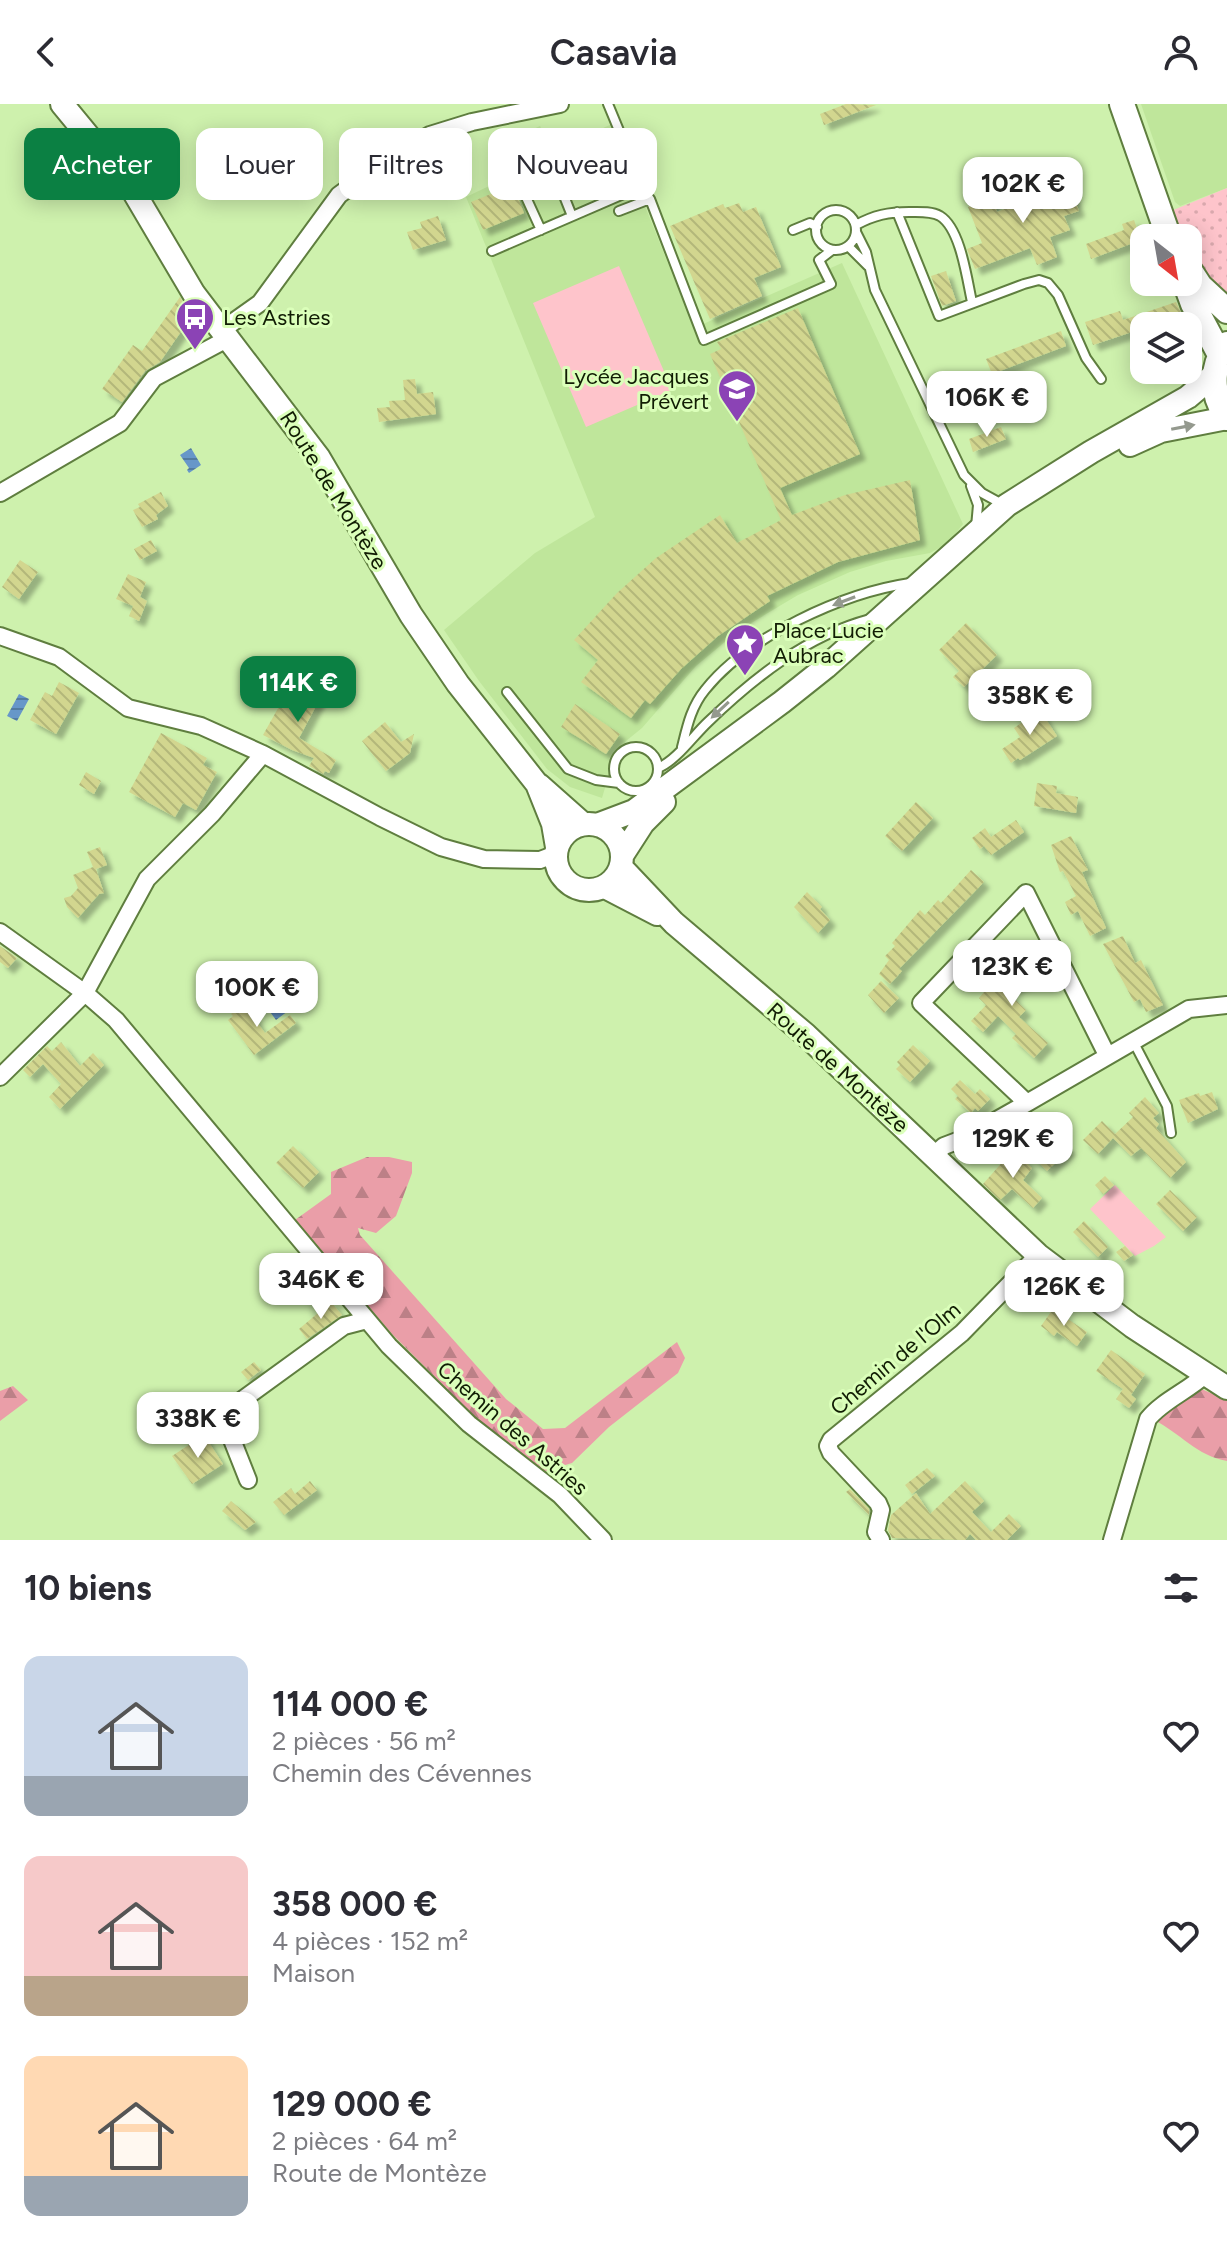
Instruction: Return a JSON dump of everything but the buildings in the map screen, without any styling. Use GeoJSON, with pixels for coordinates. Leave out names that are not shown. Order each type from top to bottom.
{"type":"FeatureCollection","features":[{"type":"Feature","properties":{"kind":"main road"},"geometry":{"type":"LineString","coordinates":[[1122,104],[1164,224]]}},
{"type":"Feature","properties":{"kind":"main road"},"geometry":{"type":"LineString","coordinates":[[1202,288],[1227,311]]}},
{"type":"Feature","properties":{"kind":"main road"},"geometry":{"type":"LineString","coordinates":[[1190,296],[1220,358],[1214,391],[1227,418]]}},
{"type":"Feature","properties":{"kind":"street","name":"Route de Montèze"},"geometry":{"type":"LineString","coordinates":[[62,104],[132,189],[194,294],[319,458],[411,615],[458,684],[537,784],[553,824],[552,857]]}},
{"type":"Feature","properties":{"kind":"street"},"geometry":{"type":"LineString","coordinates":[[0,493],[120,423],[154,378],[225,335],[260,303],[339,195],[392,156],[430,135],[472,122],[560,104]]}},
{"type":"Feature","properties":{"kind":"street"},"geometry":{"type":"LineString","coordinates":[[552,857],[567,832],[638,800],[804,685],[1007,505],[1091,452],[1188,397],[1220,358]]}},
{"type":"Feature","properties":{"kind":"street"},"geometry":{"type":"LineString","coordinates":[[552,857],[571,886],[594,891],[605,887],[612,882],[643,823],[680,787],[832,679],[950,566],[1031,501],[1095,460],[1161,431],[1227,418]]}},
{"type":"Feature","properties":{"kind":"street"},"geometry":{"type":"LineString","coordinates":[[0,636],[59,657],[128,708],[201,726],[263,754],[441,847],[484,859],[552,857]]}},
{"type":"Feature","properties":{"kind":"street"},"geometry":{"type":"LineString","coordinates":[[0,1077],[85,993],[147,879],[212,814],[263,754]]}},
{"type":"Feature","properties":{"kind":"street"},"geometry":{"type":"LineString","coordinates":[[537,784],[590,824],[615,835],[622,861]]}},
{"type":"Feature","properties":{"kind":"street","name":"Route de Montèze"},"geometry":{"type":"LineString","coordinates":[[622,861],[674,923],[806,1035],[1038,1255],[1132,1326],[1227,1388]]}},
{"type":"Feature","properties":{"kind":"street","name":"Route de Montèze"},"geometry":{"type":"LineString","coordinates":[[605,887],[674,923]]}},
{"type":"Feature","properties":{"kind":"street"},"geometry":{"type":"LineString","coordinates":[[1027,1103],[921,1003],[1026,893],[1107,1055]]}},
{"type":"Feature","properties":{"kind":"street","name":"Chemin des Astries"},"geometry":{"type":"LineString","coordinates":[[0,932],[85,993],[116,1020],[389,1346],[469,1424],[560,1495],[603,1540]]}},
{"type":"Feature","properties":{"kind":"street"},"geometry":{"type":"LineString","coordinates":[[934,1155],[944,1146],[965,1138],[1189,1009],[1227,1005]]}},
{"type":"Feature","properties":{"kind":"street","name":"Chemin de l'Olm"},"geometry":{"type":"LineString","coordinates":[[881,1540],[876,1532],[881,1510],[878,1503],[831,1453],[828,1446],[831,1440],[962,1333],[1038,1255]]}},
{"type":"Feature","properties":{"kind":"street"},"geometry":{"type":"LineString","coordinates":[[248,1480],[229,1432],[231,1408],[344,1326],[367,1320]]}},
{"type":"Feature","properties":{"kind":"street"},"geometry":{"type":"LineString","coordinates":[[1112,1540],[1148,1419],[1206,1374]]}},
{"type":"Feature","properties":{"kind":"lane"},"geometry":{"type":"LineString","coordinates":[[492,251],[642,186],[608,104]]}},
{"type":"Feature","properties":{"kind":"lane"},"geometry":{"type":"LineString","coordinates":[[541,230],[525,195],[558,181],[572,216]]}},
{"type":"Feature","properties":{"kind":"lane"},"geometry":{"type":"LineString","coordinates":[[619,211],[650,199],[704,340],[831,284],[819,260],[832,250],[848,246]]}},
{"type":"Feature","properties":{"kind":"lane"},"geometry":{"type":"LineString","coordinates":[[832,250],[822,244],[817,227],[823,215],[836,211],[848,214],[866,252],[875,290],[970,482],[978,505],[976,530]]}},
{"type":"Feature","properties":{"kind":"lane"},"geometry":{"type":"LineString","coordinates":[[897,212],[939,316],[1024,284],[1039,280],[1048,283],[1058,295],[1086,358],[1101,379]]}},
{"type":"Feature","properties":{"kind":"lane"},"geometry":{"type":"LineString","coordinates":[[848,246],[856,229],[878,214],[932,213],[949,225],[954,233],[972,302]]}},
{"type":"Feature","properties":{"kind":"lane"},"geometry":{"type":"LineString","coordinates":[[793,230],[810,223],[817,227]]}},
{"type":"Feature","properties":{"kind":"lane"},"geometry":{"type":"LineString","coordinates":[[848,246],[869,266]]}},
{"type":"Feature","properties":{"kind":"lane"},"geometry":{"type":"LineString","coordinates":[[970,482],[995,502],[1007,505]]}},
{"type":"Feature","properties":{"kind":"lane"},"geometry":{"type":"LineString","coordinates":[[682,747],[691,712],[703,692],[737,659],[819,611],[895,585],[919,581]]}},
{"type":"Feature","properties":{"kind":"lane"},"geometry":{"type":"LineString","coordinates":[[658,768],[667,765],[746,686],[782,660],[841,629],[882,616]]}},
{"type":"Feature","properties":{"kind":"lane"},"geometry":{"type":"LineString","coordinates":[[507,692],[568,769],[596,780],[619,783],[638,800],[654,782],[657,761],[640,747],[625,750],[615,761],[615,776],[619,783]]}},
{"type":"Feature","properties":{"kind":"lane"},"geometry":{"type":"LineString","coordinates":[[1133,1041],[1167,1106],[1171,1133]]}},
{"type":"Feature","properties":{"kind":"shaded area"},"geometry":{"type":"Polygon","coordinates":[[[1141,104],[1227,104],[1227,188],[1180,206],[1175,202],[1141,104]]]}},
{"type":"Feature","properties":{"kind":"shaded area","name":"Lycée Jacques Prévert"},"geometry":{"type":"Polygon","coordinates":[[[488,187],[488,200],[643,200],[694,328],[842,263],[963,524],[948,543],[930,553],[850,572],[798,595],[738,631],[696,666],[642,728],[626,741],[613,761],[602,798],[570,787],[547,769],[444,630],[535,553],[595,517],[467,200],[472,200],[472,194],[488,187]]]}},
{"type":"Feature","properties":{"kind":"shaded area"},"geometry":{"type":"Polygon","coordinates":[[[1227,188],[1227,293],[1202,272],[1202,224],[1176,224],[1171,211],[1227,188]]]}},
{"type":"Feature","properties":{"kind":"shaded area"},"geometry":{"type":"Polygon","coordinates":[[[619,266],[672,390],[586,427],[533,303],[619,266]]]}},
{"type":"Feature","properties":{"kind":"shaded area"},"geometry":{"type":"Polygon","coordinates":[[[1115,1185],[1166,1237],[1135,1256],[1090,1209],[1115,1185]]]}},
{"type":"Feature","properties":{"kind":"green space"},"geometry":{"type":"Polygon","coordinates":[[[367,1157],[389,1157],[412,1162],[412,1173],[396,1216],[376,1233],[358,1228],[360,1235],[506,1399],[543,1429],[565,1428],[677,1342],[685,1358],[678,1373],[609,1427],[572,1463],[542,1472],[477,1419],[392,1334],[295,1220],[331,1194],[331,1172],[367,1157]]]}},
{"type":"Feature","properties":{"kind":"green space"},"geometry":{"type":"Polygon","coordinates":[[[13,1386],[28,1400],[0,1421],[0,1391],[13,1386]]]}},
{"type":"Feature","properties":{"kind":"green space"},"geometry":{"type":"Polygon","coordinates":[[[1199,1388],[1227,1400],[1227,1461],[1198,1449],[1154,1420],[1199,1388]]]}},
{"type":"Feature","properties":{"kind":"water"},"geometry":{"type":"Polygon","coordinates":[[[191,448],[201,465],[189,473],[180,455],[191,448]]]}},
{"type":"Feature","properties":{"kind":"water"},"geometry":{"type":"Polygon","coordinates":[[[19,694],[29,699],[17,721],[7,716],[19,694]]]}},
{"type":"Feature","properties":{"kind":"water"},"geometry":{"type":"Polygon","coordinates":[[[269,985],[288,1011],[276,1020],[257,994],[269,985]]]}},
{"type":"Feature","properties":{"kind":"place","name":"Les Astries"},"geometry":{"type":"Point","coordinates":[195,351]}},
{"type":"Feature","properties":{"kind":"place","name":"Lycée Jacques Prévert"},"geometry":{"type":"Point","coordinates":[737,423]}},
{"type":"Feature","properties":{"kind":"place","name":"Place Lucie Aubrac"},"geometry":{"type":"Point","coordinates":[745,677]}}]}
